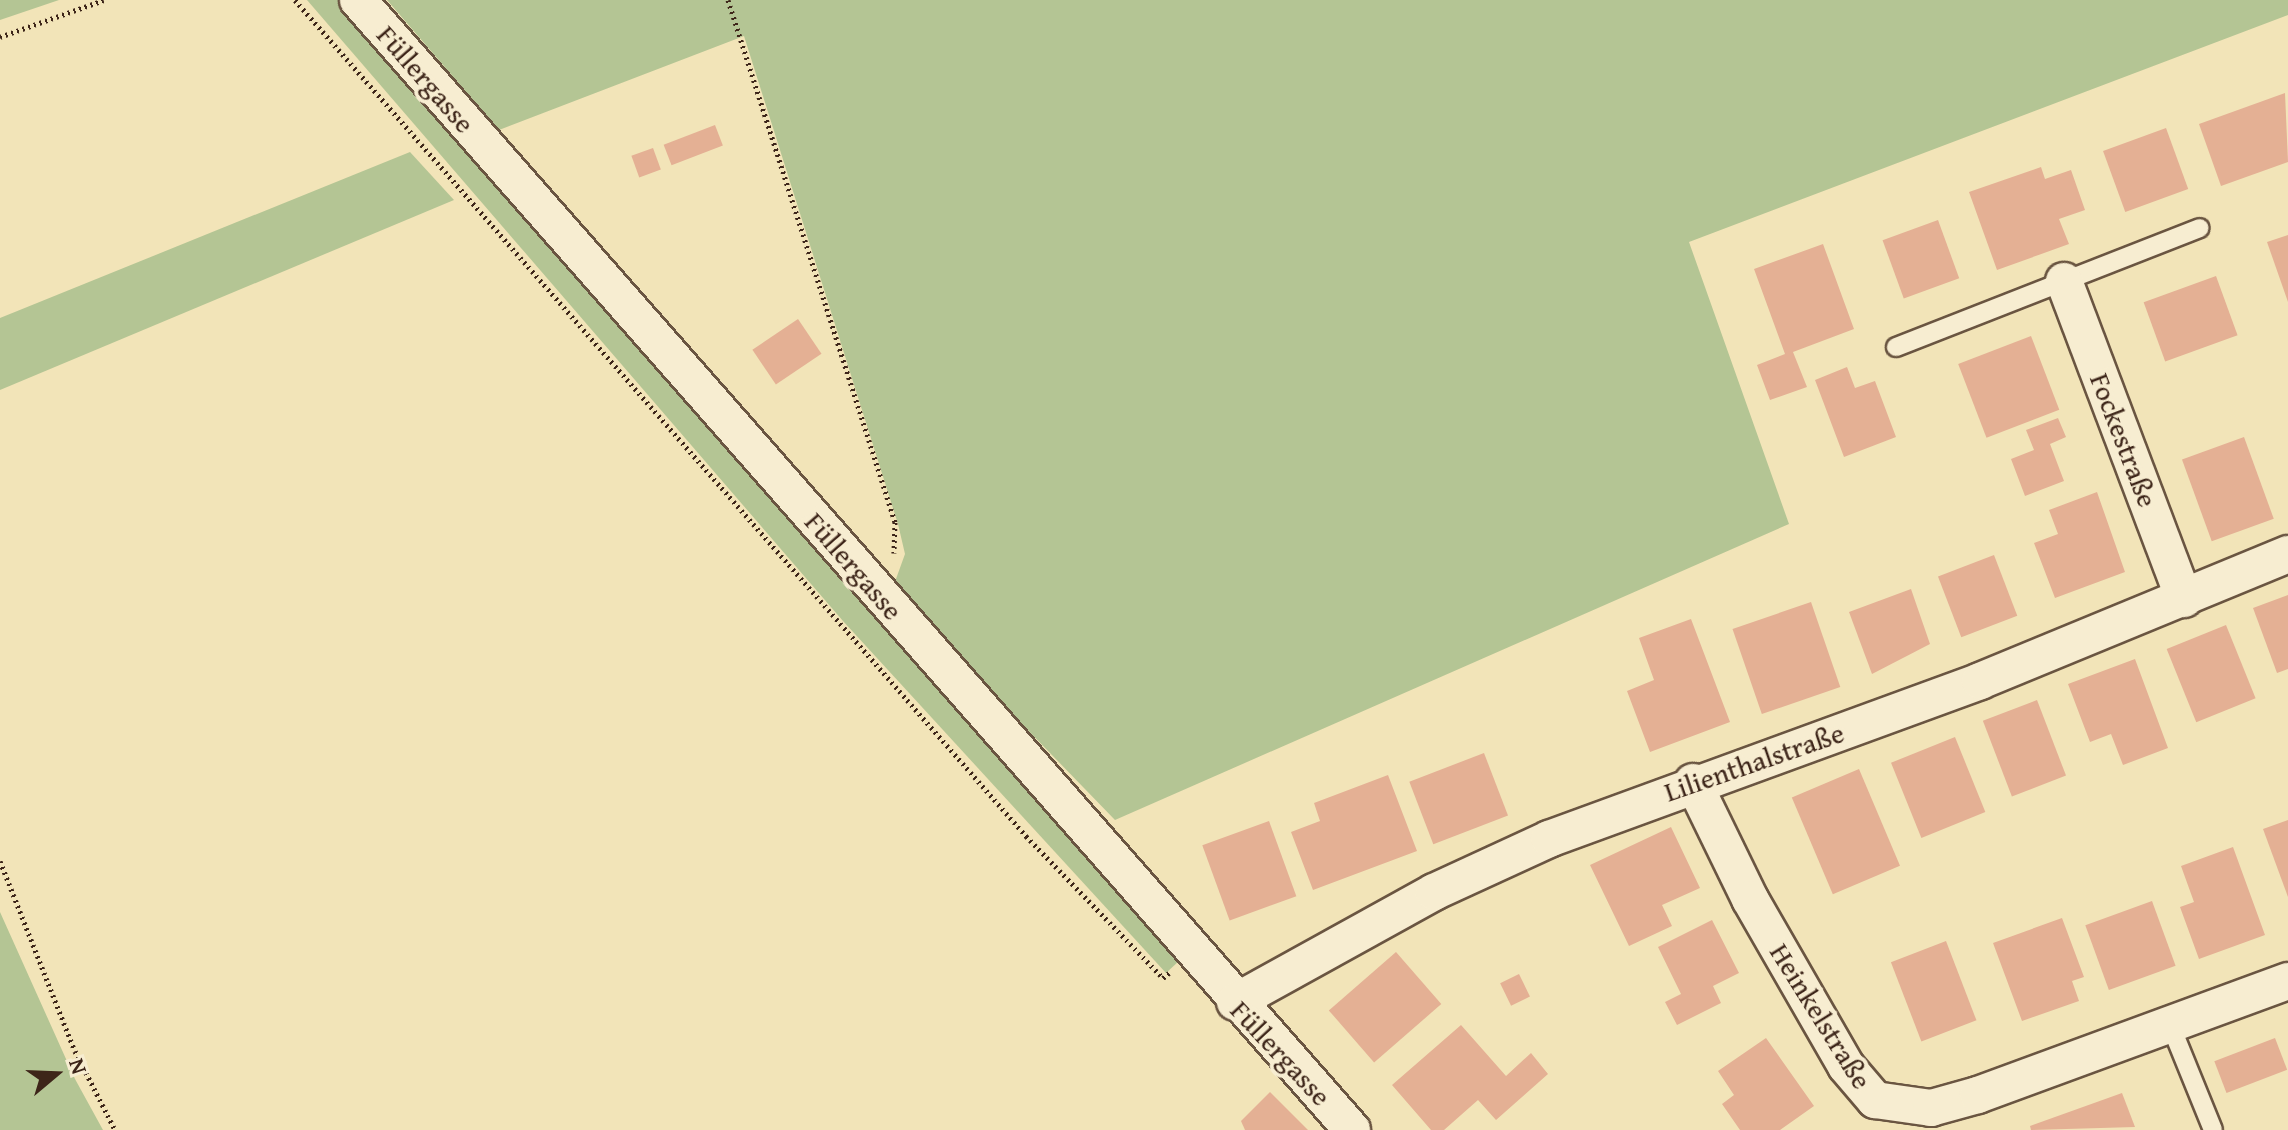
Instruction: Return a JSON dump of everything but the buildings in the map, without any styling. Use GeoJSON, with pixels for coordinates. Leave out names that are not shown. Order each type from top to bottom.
{"type":"FeatureCollection","features":[{"type":"Feature","properties":{"kind":"street","name":"Füllergasse"},"geometry":{"type":"LineString","coordinates":[[358,0],[1235,1002],[1352,1130]]}},
{"type":"Feature","properties":{"kind":"street","name":"Fockestraße"},"geometry":{"type":"LineString","coordinates":[[2064,281],[2184,599]]}},
{"type":"Feature","properties":{"kind":"street","name":"Lilienthalstraße"},"geometry":{"type":"LineString","coordinates":[[1235,1002],[1434,892],[1693,782],[1905,710],[2184,599],[2288,554]]}},
{"type":"Feature","properties":{"kind":"street","name":"Heinkelstraße"},"geometry":{"type":"LineString","coordinates":[[1693,782],[1772,938],[1846,1066],[1875,1100],[1901,1109],[1943,1105],[2288,981]]}},
{"type":"Feature","properties":{"kind":"lane"},"geometry":{"type":"LineString","coordinates":[[1896,347],[2200,228]]}},
{"type":"Feature","properties":{"kind":"lane"},"geometry":{"type":"LineString","coordinates":[[2170,1024],[2213,1130]]}},
{"type":"Feature","properties":{"kind":"path"},"geometry":{"type":"LineString","coordinates":[[0,37],[104,0]]}},
{"type":"Feature","properties":{"kind":"path"},"geometry":{"type":"LineString","coordinates":[[295,0],[857,646],[1163,978]]}},
{"type":"Feature","properties":{"kind":"path"},"geometry":{"type":"LineString","coordinates":[[728,0],[895,522],[895,552],[873,587]]}},
{"type":"Feature","properties":{"kind":"path"},"geometry":{"type":"LineString","coordinates":[[0,861],[75,1051],[115,1130]]}},
{"type":"Feature","properties":{"kind":"green space"},"geometry":{"type":"Polygon","coordinates":[[[0,0],[59,0],[0,20],[0,0]]]}},
{"type":"Feature","properties":{"kind":"green space"},"geometry":{"type":"Polygon","coordinates":[[[307,0],[344,0],[1129,894],[1179,961],[1166,973],[843,621],[307,0]]]}},
{"type":"Feature","properties":{"kind":"green space"},"geometry":{"type":"Polygon","coordinates":[[[387,0],[2288,0],[2288,15],[1689,242],[1789,524],[1115,820],[892,590],[905,554],[898,524],[744,36],[499,130],[387,0]]]}},
{"type":"Feature","properties":{"kind":"green space"},"geometry":{"type":"Polygon","coordinates":[[[410,152],[454,200],[0,390],[0,318],[410,152]]]}},
{"type":"Feature","properties":{"kind":"green space"},"geometry":{"type":"Polygon","coordinates":[[[0,912],[75,1079],[103,1130],[0,1130],[0,912]]]}}]}
